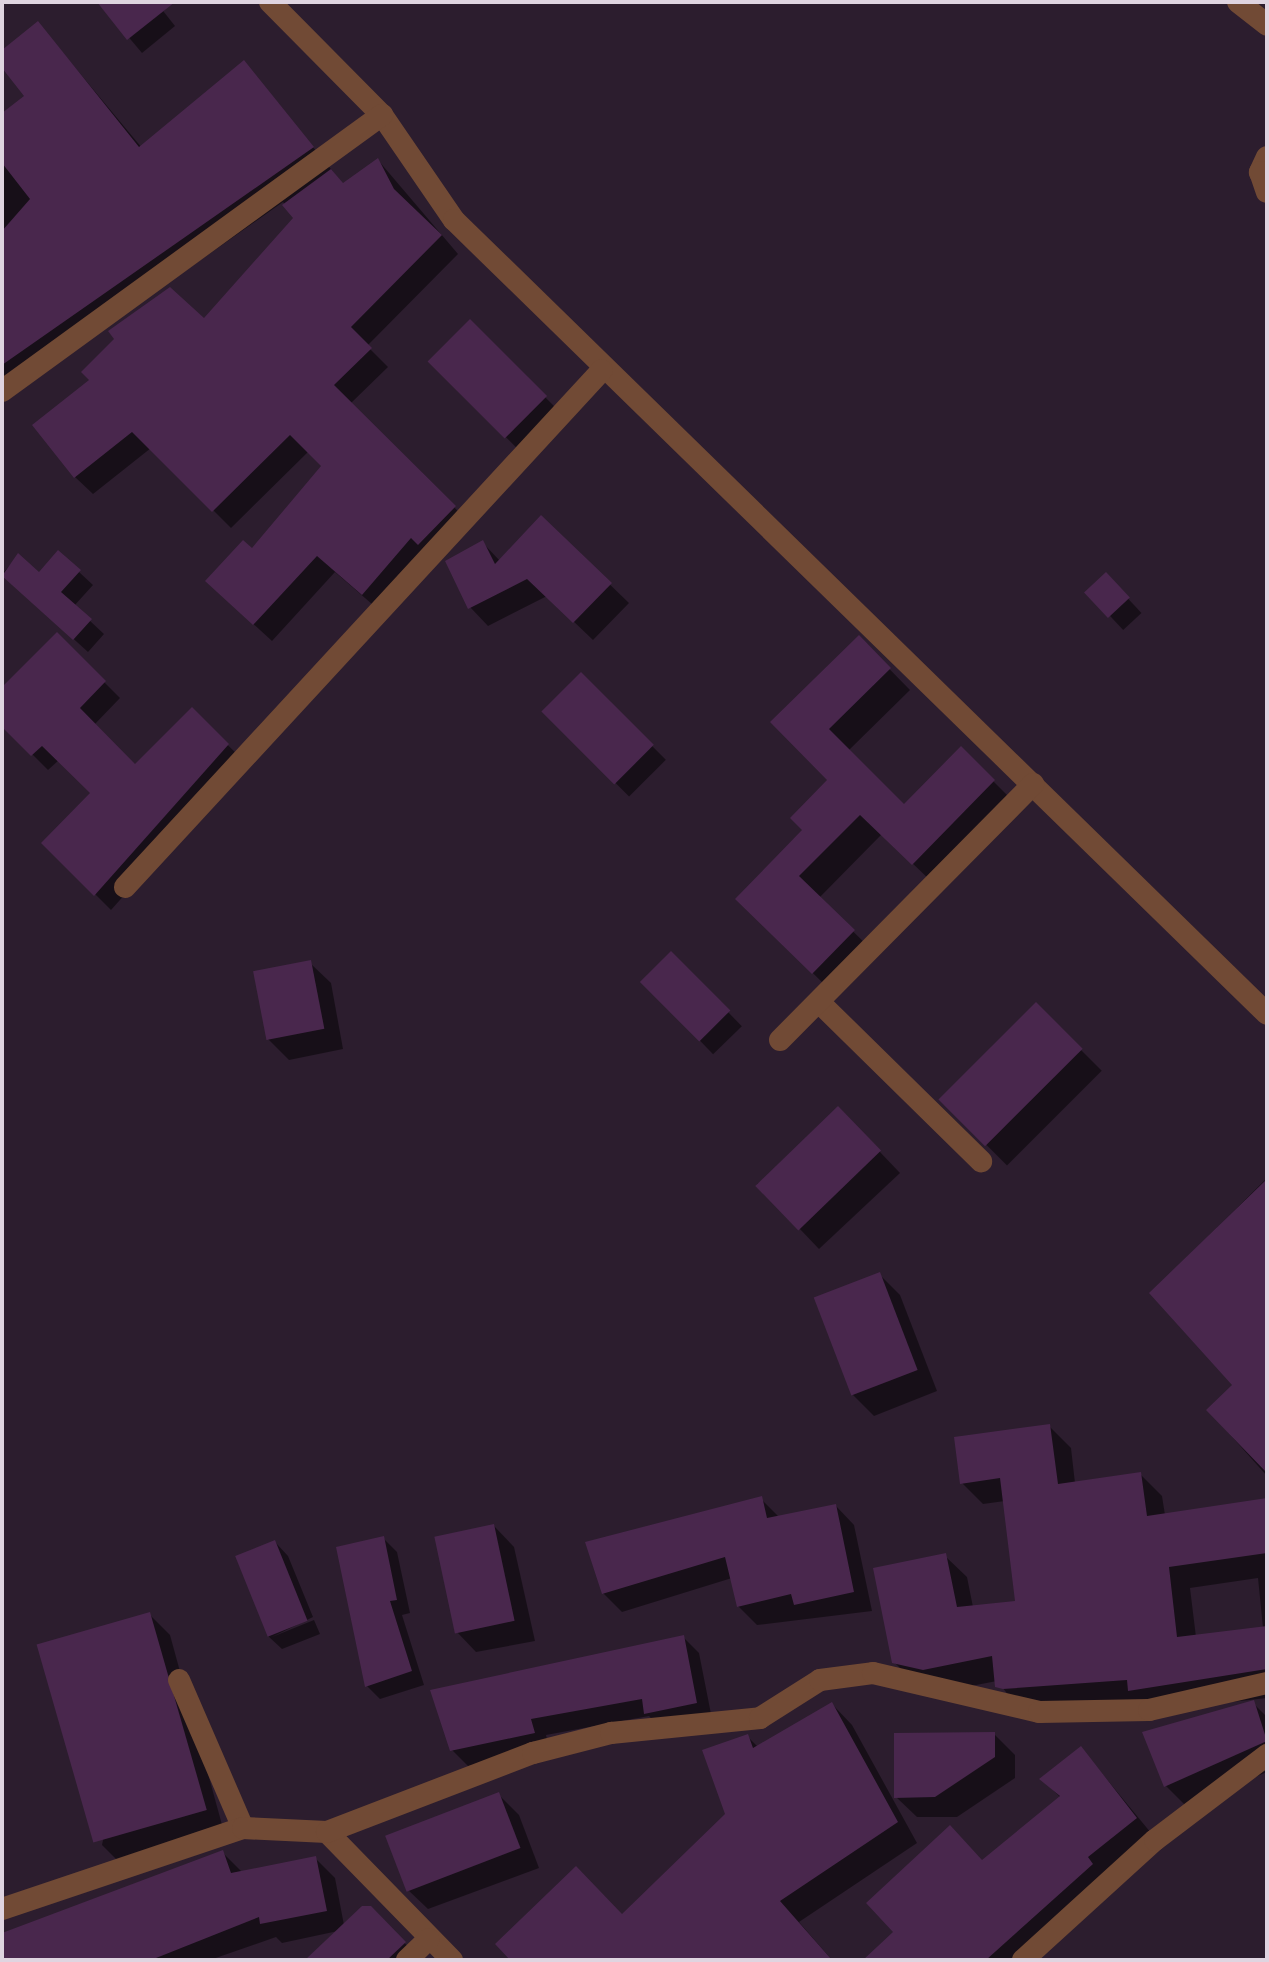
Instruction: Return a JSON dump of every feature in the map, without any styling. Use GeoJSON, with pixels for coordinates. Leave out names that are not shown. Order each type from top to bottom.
{"type":"FeatureCollection","features":[{"type":"Feature","properties":{"kind":"street"},"geometry":{"type":"LineString","coordinates":[[270,2],[382,115],[454,220],[602,370],[1033,784],[1267,1014]]}},
{"type":"Feature","properties":{"kind":"street"},"geometry":{"type":"LineString","coordinates":[[1238,2],[1267,25]]}},
{"type":"Feature","properties":{"kind":"street"},"geometry":{"type":"LineString","coordinates":[[2,391],[382,115]]}},
{"type":"Feature","properties":{"kind":"street"},"geometry":{"type":"LineString","coordinates":[[1267,157],[1260,172],[1267,192]]}},
{"type":"Feature","properties":{"kind":"street"},"geometry":{"type":"LineString","coordinates":[[125,887],[602,370]]}},
{"type":"Feature","properties":{"kind":"street"},"geometry":{"type":"LineString","coordinates":[[780,1040],[820,1003],[1033,784]]}},
{"type":"Feature","properties":{"kind":"street"},"geometry":{"type":"LineString","coordinates":[[820,1003],[981,1161]]}},
{"type":"Feature","properties":{"kind":"street"},"geometry":{"type":"LineString","coordinates":[[2,1909],[243,1828],[327,1832],[546,1750],[611,1733],[760,1718],[820,1680],[873,1673],[1039,1712],[1149,1710],[1267,1683]]}},
{"type":"Feature","properties":{"kind":"street"},"geometry":{"type":"LineString","coordinates":[[179,1680],[243,1828]]}},
{"type":"Feature","properties":{"kind":"street"},"geometry":{"type":"LineString","coordinates":[[1023,1960],[1155,1840],[1267,1755]]}},
{"type":"Feature","properties":{"kind":"street"},"geometry":{"type":"LineString","coordinates":[[327,1832],[452,1960]]}},
{"type":"Feature","properties":{"kind":"street"},"geometry":{"type":"LineString","coordinates":[[407,1960],[429,1939]]}},
{"type":"Feature","properties":{"kind":"building"},"geometry":{"type":"Polygon","coordinates":[[[97,2],[175,2],[127,40],[97,2]]]}},
{"type":"Feature","properties":{"kind":"building"},"geometry":{"type":"Polygon","coordinates":[[[38,21],[139,147],[244,60],[314,147],[2,365],[2,231],[30,199],[2,163],[2,113],[24,96],[2,68],[2,50],[38,21]]]}},
{"type":"Feature","properties":{"kind":"building"},"geometry":{"type":"Polygon","coordinates":[[[378,158],[394,189],[442,235],[351,327],[372,348],[334,385],[456,506],[418,545],[411,538],[362,595],[317,556],[253,625],[205,581],[243,540],[252,548],[321,466],[290,435],[212,512],[132,432],[74,478],[32,425],[89,380],[81,372],[114,339],[108,331],[170,287],[204,318],[293,218],[282,205],[331,169],[343,183],[378,158]]]}},
{"type":"Feature","properties":{"kind":"building"},"geometry":{"type":"Polygon","coordinates":[[[470,319],[547,396],[505,439],[428,361],[470,319]]]}},
{"type":"Feature","properties":{"kind":"building"},"geometry":{"type":"Polygon","coordinates":[[[541,515],[612,583],[573,623],[527,579],[468,609],[445,561],[483,540],[495,564],[541,515]]]}},
{"type":"Feature","properties":{"kind":"building"},"geometry":{"type":"Polygon","coordinates":[[[58,550],[81,570],[61,592],[92,619],[73,640],[2,576],[18,553],[39,572],[58,550]]]}},
{"type":"Feature","properties":{"kind":"building"},"geometry":{"type":"Polygon","coordinates":[[[1106,572],[1130,598],[1108,618],[1084,592],[1106,572]]]}},
{"type":"Feature","properties":{"kind":"building"},"geometry":{"type":"Polygon","coordinates":[[[57,632],[106,681],[80,708],[135,764],[192,707],[229,744],[94,896],[41,843],[90,793],[42,746],[31,756],[2,727],[2,687],[57,632]]]}},
{"type":"Feature","properties":{"kind":"building"},"geometry":{"type":"Polygon","coordinates":[[[859,635],[891,668],[829,729],[904,804],[961,746],[995,780],[912,865],[860,815],[799,876],[855,930],[812,974],[735,899],[802,830],[790,818],[827,780],[770,722],[859,635]]]}},
{"type":"Feature","properties":{"kind":"building"},"geometry":{"type":"Polygon","coordinates":[[[581,672],[654,745],[614,784],[541,712],[581,672]]]}},
{"type":"Feature","properties":{"kind":"building"},"geometry":{"type":"Polygon","coordinates":[[[671,951],[730,1010],[699,1042],[640,982],[671,951]]]}},
{"type":"Feature","properties":{"kind":"building"},"geometry":{"type":"Polygon","coordinates":[[[311,960],[324,1029],[266,1040],[253,971],[311,960]]]}},
{"type":"Feature","properties":{"kind":"building"},"geometry":{"type":"Polygon","coordinates":[[[1036,1002],[1083,1049],[985,1146],[938,1100],[1036,1002]]]}},
{"type":"Feature","properties":{"kind":"building"},"geometry":{"type":"Polygon","coordinates":[[[838,1106],[881,1151],[798,1230],[755,1186],[838,1106]]]}},
{"type":"Feature","properties":{"kind":"building"},"geometry":{"type":"Polygon","coordinates":[[[1267,1179],[1267,1473],[1206,1410],[1232,1385],[1149,1293],[1267,1179]]]}},
{"type":"Feature","properties":{"kind":"building"},"geometry":{"type":"Polygon","coordinates":[[[880,1272],[918,1370],[851,1395],[814,1297],[880,1272]]]}},
{"type":"Feature","properties":{"kind":"building"},"geometry":{"type":"Polygon","coordinates":[[[1050,1424],[1058,1484],[1141,1472],[1147,1516],[1267,1498],[1267,1553],[1169,1567],[1177,1637],[1267,1626],[1267,1669],[1128,1691],[1127,1680],[1003,1689],[995,1687],[992,1656],[923,1670],[892,1663],[873,1568],[946,1553],[957,1607],[1015,1601],[1000,1478],[960,1484],[954,1437],[1050,1424]]]}},
{"type":"Feature","properties":{"kind":"building"},"geometry":{"type":"Polygon","coordinates":[[[762,1496],[767,1518],[836,1504],[854,1592],[794,1605],[791,1594],[737,1607],[725,1557],[602,1594],[585,1542],[762,1496]]]}},
{"type":"Feature","properties":{"kind":"building"},"geometry":{"type":"Polygon","coordinates":[[[494,1524],[515,1621],[455,1634],[434,1537],[494,1524]]]}},
{"type":"Feature","properties":{"kind":"building"},"geometry":{"type":"Polygon","coordinates":[[[384,1536],[397,1600],[390,1601],[412,1671],[365,1687],[336,1547],[384,1536]]]}},
{"type":"Feature","properties":{"kind":"building"},"geometry":{"type":"Polygon","coordinates":[[[275,1540],[308,1621],[268,1637],[235,1556],[275,1540]]]}},
{"type":"Feature","properties":{"kind":"building"},"geometry":{"type":"Polygon","coordinates":[[[150,1612],[207,1810],[93,1843],[37,1645],[150,1612]]]}},
{"type":"Feature","properties":{"kind":"building"},"geometry":{"type":"Polygon","coordinates":[[[684,1635],[697,1703],[644,1714],[642,1699],[531,1719],[535,1733],[450,1751],[430,1690],[684,1635]]]}},
{"type":"Feature","properties":{"kind":"building"},"geometry":{"type":"Polygon","coordinates":[[[1254,1700],[1267,1741],[1164,1787],[1142,1732],[1254,1700]]]}},
{"type":"Feature","properties":{"kind":"building"},"geometry":{"type":"Polygon","coordinates":[[[832,1702],[898,1822],[780,1901],[832,1960],[510,1960],[495,1944],[576,1866],[622,1914],[725,1814],[702,1750],[748,1734],[753,1748],[832,1702]]]}},
{"type":"Feature","properties":{"kind":"building"},"geometry":{"type":"Polygon","coordinates":[[[995,1732],[995,1757],[935,1797],[894,1798],[894,1733],[995,1732]]]}},
{"type":"Feature","properties":{"kind":"building"},"geometry":{"type":"Polygon","coordinates":[[[1081,1746],[1137,1818],[1088,1857],[1093,1864],[986,1960],[863,1960],[893,1932],[866,1903],[950,1825],[982,1860],[1060,1796],[1039,1779],[1081,1746]]]}},
{"type":"Feature","properties":{"kind":"building"},"geometry":{"type":"Polygon","coordinates":[[[499,1792],[521,1848],[407,1892],[385,1836],[499,1792]]]}},
{"type":"Feature","properties":{"kind":"building"},"geometry":{"type":"Polygon","coordinates":[[[223,1850],[231,1873],[316,1856],[327,1911],[260,1924],[259,1917],[151,1960],[2,1960],[2,1933],[223,1850]]]}},
{"type":"Feature","properties":{"kind":"building"},"geometry":{"type":"Polygon","coordinates":[[[362,1906],[371,1906],[406,1942],[387,1960],[305,1960],[362,1906]]]}}]}
